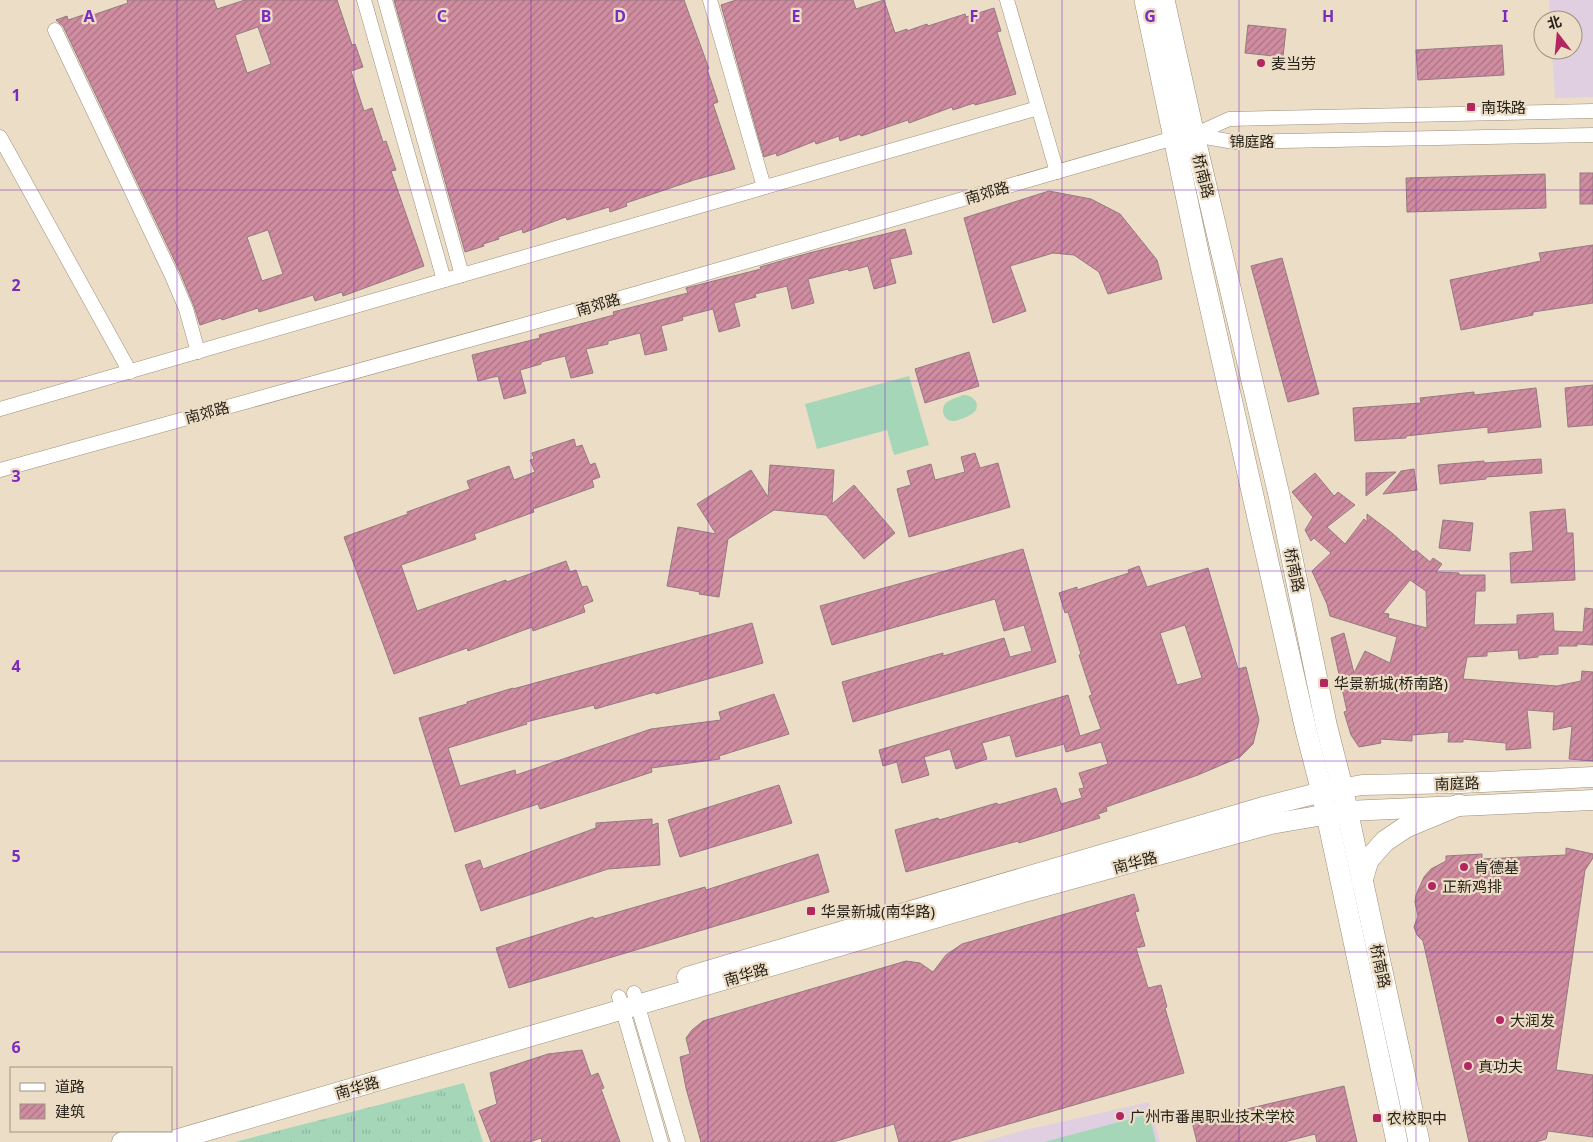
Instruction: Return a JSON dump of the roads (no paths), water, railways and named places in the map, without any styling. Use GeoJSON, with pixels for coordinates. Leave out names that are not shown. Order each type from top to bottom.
{"type":"FeatureCollection","features":[{"type":"Feature","properties":{"kind":"main road","name":"桥南路"},"geometry":{"type":"LineString","coordinates":[[1145,0],[1184,136],[1279,495],[1326,724],[1332,789],[1398,1142]]}},
{"type":"Feature","properties":{"kind":"main road","name":"桥南路"},"geometry":{"type":"LineString","coordinates":[[1164,0],[1184,136]]}},
{"type":"Feature","properties":{"kind":"main road"},"geometry":{"type":"LineString","coordinates":[[1362,881],[1368,860],[1386,841],[1406,827],[1459,805]]}},
{"type":"Feature","properties":{"kind":"main road","name":"桥南路"},"geometry":{"type":"LineString","coordinates":[[1337,812],[1362,881],[1419,1142]]}},
{"type":"Feature","properties":{"kind":"street"},"geometry":{"type":"LineString","coordinates":[[364,0],[444,280]]}},
{"type":"Feature","properties":{"kind":"street"},"geometry":{"type":"LineString","coordinates":[[385,0],[462,275]]}},
{"type":"Feature","properties":{"kind":"street"},"geometry":{"type":"LineString","coordinates":[[710,0],[764,187]]}},
{"type":"Feature","properties":{"kind":"street"},"geometry":{"type":"LineString","coordinates":[[1007,0],[1057,172]]}},
{"type":"Feature","properties":{"kind":"street"},"geometry":{"type":"LineString","coordinates":[[54,30],[172,276],[186,309],[198,352]]}},
{"type":"Feature","properties":{"kind":"street"},"geometry":{"type":"LineString","coordinates":[[0,409],[1038,108]]}},
{"type":"Feature","properties":{"kind":"street","name":"锦庭路"},"geometry":{"type":"LineString","coordinates":[[1184,136],[1229,119],[1593,111]]}},
{"type":"Feature","properties":{"kind":"street","name":"锦庭路"},"geometry":{"type":"LineString","coordinates":[[1184,136],[1234,142],[1593,135]]}},
{"type":"Feature","properties":{"kind":"street","name":"南郊路"},"geometry":{"type":"LineString","coordinates":[[0,470],[617,299],[1184,136]]}},
{"type":"Feature","properties":{"kind":"street"},"geometry":{"type":"LineString","coordinates":[[0,137],[130,372]]}},
{"type":"Feature","properties":{"kind":"street","name":"南庭路"},"geometry":{"type":"LineString","coordinates":[[1332,789],[1362,785],[1593,777]]}},
{"type":"Feature","properties":{"kind":"street","name":"南华路"},"geometry":{"type":"LineString","coordinates":[[168,1142],[1263,807],[1332,789]]}},
{"type":"Feature","properties":{"kind":"street","name":"南庭路"},"geometry":{"type":"LineString","coordinates":[[1337,812],[1593,800]]}},
{"type":"Feature","properties":{"kind":"street","name":"南华路"},"geometry":{"type":"LineString","coordinates":[[172,1128],[1271,824],[1337,812]]}},
{"type":"Feature","properties":{"kind":"street"},"geometry":{"type":"LineString","coordinates":[[628,1001],[661,1142]]}},
{"type":"Feature","properties":{"kind":"street"},"geometry":{"type":"LineString","coordinates":[[628,1001],[678,1142]]}},
{"type":"Feature","properties":{"kind":"street"},"geometry":{"type":"LineString","coordinates":[[122,1142],[157,1132]]}},
{"type":"Feature","properties":{"kind":"place","name":"麦当劳"},"geometry":{"type":"Point","coordinates":[1261,63]}},
{"type":"Feature","properties":{"kind":"place","name":"南珠路"},"geometry":{"type":"Point","coordinates":[1471,107]}},
{"type":"Feature","properties":{"kind":"place","name":"华景新城(桥南路)"},"geometry":{"type":"Point","coordinates":[1324,683]}},
{"type":"Feature","properties":{"kind":"place","name":"肯德基"},"geometry":{"type":"Point","coordinates":[1464,867]}},
{"type":"Feature","properties":{"kind":"place","name":"正新鸡排"},"geometry":{"type":"Point","coordinates":[1432,886]}},
{"type":"Feature","properties":{"kind":"place","name":"华景新城(南华路)"},"geometry":{"type":"Point","coordinates":[811,911]}},
{"type":"Feature","properties":{"kind":"place","name":"大润发"},"geometry":{"type":"Point","coordinates":[1500,1020]}},
{"type":"Feature","properties":{"kind":"place","name":"真功夫"},"geometry":{"type":"Point","coordinates":[1468,1066]}},
{"type":"Feature","properties":{"kind":"place","name":"广州市番禺职业技术学校"},"geometry":{"type":"Point","coordinates":[1120,1116]}},
{"type":"Feature","properties":{"kind":"place","name":"农校职中"},"geometry":{"type":"Point","coordinates":[1377,1118]}}]}
